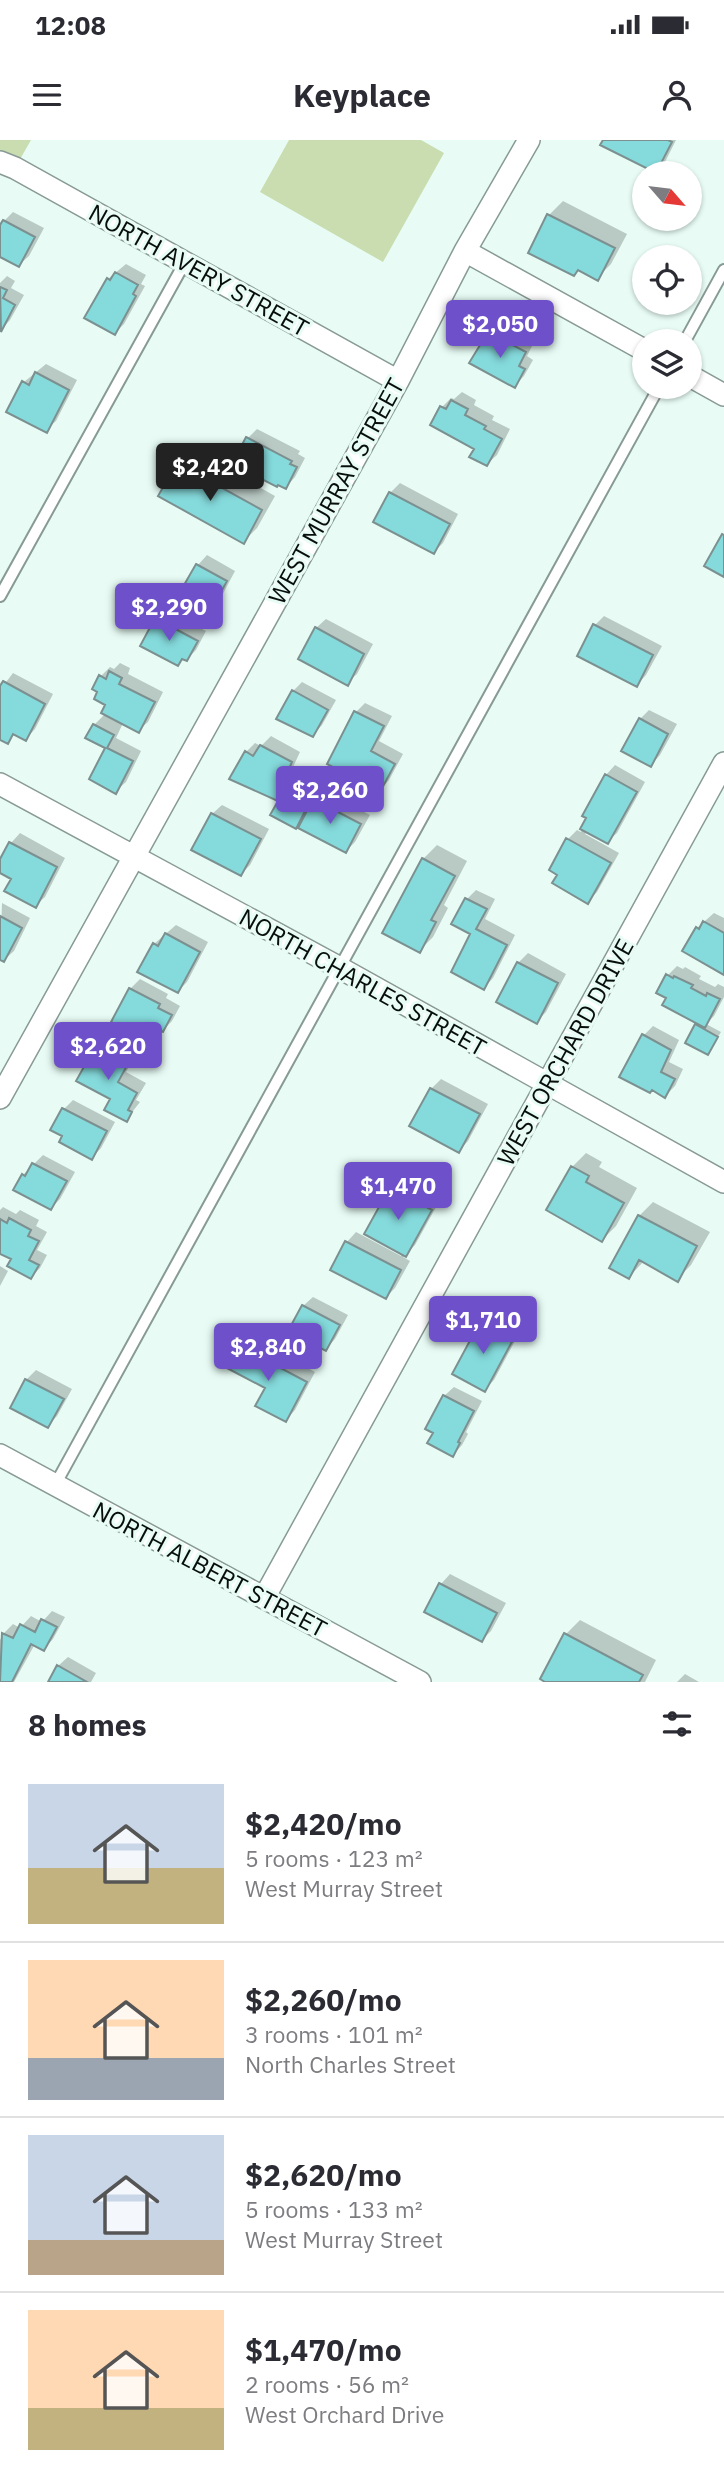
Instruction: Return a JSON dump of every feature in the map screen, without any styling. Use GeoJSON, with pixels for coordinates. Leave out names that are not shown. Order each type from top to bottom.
{"type":"FeatureCollection","features":[{"type":"Feature","properties":{"kind":"street","name":"WEST MURRAY STREET"},"geometry":{"type":"LineString","coordinates":[[0,1098],[398,381],[465,251],[529,140]]}},
{"type":"Feature","properties":{"kind":"street","name":"NORTH AVERY STREET"},"geometry":{"type":"LineString","coordinates":[[0,162],[398,381]]}},
{"type":"Feature","properties":{"kind":"street"},"geometry":{"type":"LineString","coordinates":[[465,251],[632,343]]}},
{"type":"Feature","properties":{"kind":"street"},"geometry":{"type":"LineString","coordinates":[[702,383],[724,395]]}},
{"type":"Feature","properties":{"kind":"street","name":"WEST ORCHARD DRIVE"},"geometry":{"type":"LineString","coordinates":[[264,1598],[724,763]]}},
{"type":"Feature","properties":{"kind":"street","name":"NORTH CHARLES STREET"},"geometry":{"type":"LineString","coordinates":[[0,784],[340,968],[724,1182]]}},
{"type":"Feature","properties":{"kind":"street","name":"NORTH ALBERT STREET"},"geometry":{"type":"LineString","coordinates":[[0,1455],[420,1682]]}},
{"type":"Feature","properties":{"kind":"lane"},"geometry":{"type":"LineString","coordinates":[[0,596],[185,262]]}},
{"type":"Feature","properties":{"kind":"lane"},"geometry":{"type":"LineString","coordinates":[[692,329],[724,270]]}},
{"type":"Feature","properties":{"kind":"lane"},"geometry":{"type":"LineString","coordinates":[[55,1485],[652,399]]}},
{"type":"Feature","properties":{"kind":"green space"},"geometry":{"type":"Polygon","coordinates":[[[0,140],[31,140],[15,168],[0,162],[0,140]]]}},
{"type":"Feature","properties":{"kind":"green space"},"geometry":{"type":"Polygon","coordinates":[[[289,140],[421,140],[444,153],[383,262],[260,192],[289,140]]]}},
{"type":"Feature","properties":{"kind":"building"},"geometry":{"type":"Polygon","coordinates":[[[603,140],[672,142],[662,161],[632,161],[600,145],[603,140]]]}},
{"type":"Feature","properties":{"kind":"building"},"geometry":{"type":"Polygon","coordinates":[[[547,214],[615,248],[598,281],[578,270],[574,276],[528,253],[547,214]]]}},
{"type":"Feature","properties":{"kind":"building"},"geometry":{"type":"Polygon","coordinates":[[[3,220],[35,237],[19,267],[0,257],[0,225],[3,220]]]}},
{"type":"Feature","properties":{"kind":"building"},"geometry":{"type":"Polygon","coordinates":[[[115,272],[138,285],[133,294],[136,296],[115,335],[84,318],[107,278],[110,280],[115,272]]]}},
{"type":"Feature","properties":{"kind":"building"},"geometry":{"type":"Polygon","coordinates":[[[0,287],[7,290],[3,298],[15,305],[1,332],[0,287]]]}},
{"type":"Feature","properties":{"kind":"building"},"geometry":{"type":"Polygon","coordinates":[[[488,332],[526,352],[519,366],[525,369],[515,388],[469,363],[488,332]]]}},
{"type":"Feature","properties":{"kind":"building"},"geometry":{"type":"Polygon","coordinates":[[[35,372],[69,390],[47,433],[6,412],[22,381],[29,385],[35,372]]]}},
{"type":"Feature","properties":{"kind":"building"},"geometry":{"type":"Polygon","coordinates":[[[451,400],[468,409],[465,415],[486,426],[484,429],[502,439],[487,466],[469,457],[474,449],[430,425],[440,406],[446,409],[451,400]]]}},
{"type":"Feature","properties":{"kind":"building"},"geometry":{"type":"Polygon","coordinates":[[[246,437],[292,461],[290,464],[297,467],[286,489],[232,464],[246,437]]]}},
{"type":"Feature","properties":{"kind":"building"},"geometry":{"type":"Polygon","coordinates":[[[177,463],[262,510],[244,544],[158,496],[177,463]]]}},
{"type":"Feature","properties":{"kind":"building"},"geometry":{"type":"Polygon","coordinates":[[[389,492],[450,524],[434,554],[373,522],[389,492]]]}},
{"type":"Feature","properties":{"kind":"building"},"geometry":{"type":"Polygon","coordinates":[[[722,534],[724,535],[724,577],[704,566],[722,534]]]}},
{"type":"Feature","properties":{"kind":"building"},"geometry":{"type":"Polygon","coordinates":[[[196,564],[227,581],[208,616],[176,599],[196,564]]]}},
{"type":"Feature","properties":{"kind":"building"},"geometry":{"type":"Polygon","coordinates":[[[155,618],[198,641],[187,661],[182,659],[178,666],[140,646],[155,618]]]}},
{"type":"Feature","properties":{"kind":"building"},"geometry":{"type":"Polygon","coordinates":[[[593,624],[653,655],[637,687],[577,656],[593,624]]]}},
{"type":"Feature","properties":{"kind":"building"},"geometry":{"type":"Polygon","coordinates":[[[315,627],[364,654],[348,686],[298,659],[315,627]]]}},
{"type":"Feature","properties":{"kind":"building"},"geometry":{"type":"Polygon","coordinates":[[[109,671],[122,678],[119,684],[155,702],[139,733],[101,713],[105,705],[94,699],[97,692],[92,689],[99,675],[106,679],[109,671]]]}},
{"type":"Feature","properties":{"kind":"building"},"geometry":{"type":"Polygon","coordinates":[[[3,681],[45,704],[26,741],[13,734],[8,744],[0,740],[0,686],[3,681]]]}},
{"type":"Feature","properties":{"kind":"building"},"geometry":{"type":"Polygon","coordinates":[[[292,690],[328,710],[313,737],[276,719],[292,690]]]}},
{"type":"Feature","properties":{"kind":"building"},"geometry":{"type":"Polygon","coordinates":[[[354,711],[384,726],[371,751],[395,764],[380,792],[327,764],[354,711]]]}},
{"type":"Feature","properties":{"kind":"building"},"geometry":{"type":"Polygon","coordinates":[[[639,718],[668,734],[651,767],[621,751],[639,718]]]}},
{"type":"Feature","properties":{"kind":"building"},"geometry":{"type":"Polygon","coordinates":[[[93,724],[114,735],[107,748],[133,761],[116,794],[89,779],[105,748],[85,738],[93,724]]]}},
{"type":"Feature","properties":{"kind":"building"},"geometry":{"type":"Polygon","coordinates":[[[260,745],[292,762],[280,788],[308,805],[296,829],[270,815],[278,801],[229,779],[245,751],[253,756],[260,745]]]}},
{"type":"Feature","properties":{"kind":"building"},"geometry":{"type":"Polygon","coordinates":[[[605,774],[637,792],[608,844],[580,829],[586,818],[582,816],[605,774]]]}},
{"type":"Feature","properties":{"kind":"building"},"geometry":{"type":"Polygon","coordinates":[[[313,799],[361,824],[346,853],[298,828],[313,799]]]}},
{"type":"Feature","properties":{"kind":"building"},"geometry":{"type":"Polygon","coordinates":[[[211,813],[261,839],[241,876],[191,850],[211,813]]]}},
{"type":"Feature","properties":{"kind":"building"},"geometry":{"type":"Polygon","coordinates":[[[566,838],[611,863],[588,904],[552,883],[557,875],[549,870],[566,838]]]}},
{"type":"Feature","properties":{"kind":"building"},"geometry":{"type":"Polygon","coordinates":[[[9,842],[57,867],[36,908],[4,891],[11,879],[0,873],[0,859],[9,842]]]}},
{"type":"Feature","properties":{"kind":"building"},"geometry":{"type":"Polygon","coordinates":[[[422,858],[455,876],[431,920],[436,922],[420,953],[382,933],[422,858]]]}},
{"type":"Feature","properties":{"kind":"building"},"geometry":{"type":"Polygon","coordinates":[[[465,898],[487,909],[476,929],[507,945],[484,990],[451,972],[470,934],[451,924],[465,898]]]}},
{"type":"Feature","properties":{"kind":"building"},"geometry":{"type":"Polygon","coordinates":[[[0,916],[22,928],[4,962],[0,960],[0,916]]]}},
{"type":"Feature","properties":{"kind":"building"},"geometry":{"type":"Polygon","coordinates":[[[703,921],[724,933],[724,975],[682,951],[696,927],[699,929],[703,921]]]}},
{"type":"Feature","properties":{"kind":"building"},"geometry":{"type":"Polygon","coordinates":[[[165,933],[200,952],[178,993],[137,972],[153,943],[158,946],[165,933]]]}},
{"type":"Feature","properties":{"kind":"building"},"geometry":{"type":"Polygon","coordinates":[[[517,962],[558,983],[537,1024],[496,1002],[517,962]]]}},
{"type":"Feature","properties":{"kind":"building"},"geometry":{"type":"Polygon","coordinates":[[[666,974],[693,985],[691,988],[706,996],[707,993],[720,999],[705,1028],[662,1005],[666,998],[656,993],[666,974]]]}},
{"type":"Feature","properties":{"kind":"building"},"geometry":{"type":"Polygon","coordinates":[[[129,988],[160,1004],[158,1008],[172,1015],[163,1032],[149,1025],[142,1038],[111,1022],[129,988]]]}},
{"type":"Feature","properties":{"kind":"building"},"geometry":{"type":"Polygon","coordinates":[[[695,1024],[718,1037],[708,1055],[685,1043],[695,1024]]]}},
{"type":"Feature","properties":{"kind":"building"},"geometry":{"type":"Polygon","coordinates":[[[642,1034],[671,1050],[661,1072],[675,1079],[665,1098],[619,1077],[642,1034]]]}},
{"type":"Feature","properties":{"kind":"building"},"geometry":{"type":"Polygon","coordinates":[[[95,1047],[129,1062],[118,1082],[137,1093],[128,1110],[132,1112],[127,1122],[104,1110],[110,1099],[76,1081],[95,1047]]]}},
{"type":"Feature","properties":{"kind":"building"},"geometry":{"type":"Polygon","coordinates":[[[430,1088],[480,1114],[459,1153],[409,1126],[430,1088]]]}},
{"type":"Feature","properties":{"kind":"building"},"geometry":{"type":"Polygon","coordinates":[[[62,1108],[107,1131],[92,1160],[59,1142],[62,1136],[50,1130],[62,1108]]]}},
{"type":"Feature","properties":{"kind":"building"},"geometry":{"type":"Polygon","coordinates":[[[32,1163],[67,1181],[51,1210],[13,1190],[32,1163]]]}},
{"type":"Feature","properties":{"kind":"building"},"geometry":{"type":"Polygon","coordinates":[[[571,1166],[589,1176],[586,1182],[624,1203],[602,1242],[546,1210],[571,1166]]]}},
{"type":"Feature","properties":{"kind":"building"},"geometry":{"type":"Polygon","coordinates":[[[390,1187],[432,1210],[406,1257],[364,1234],[390,1187]]]}},
{"type":"Feature","properties":{"kind":"building"},"geometry":{"type":"Polygon","coordinates":[[[638,1215],[697,1246],[678,1282],[639,1260],[629,1279],[609,1268],[638,1215]]]}},
{"type":"Feature","properties":{"kind":"building"},"geometry":{"type":"Polygon","coordinates":[[[9,1218],[31,1230],[28,1236],[39,1241],[29,1260],[39,1265],[31,1279],[7,1266],[11,1259],[0,1254],[0,1219],[7,1223],[9,1218]]]}},
{"type":"Feature","properties":{"kind":"building"},"geometry":{"type":"Polygon","coordinates":[[[345,1241],[401,1270],[386,1299],[330,1270],[345,1241]]]}},
{"type":"Feature","properties":{"kind":"building"},"geometry":{"type":"Polygon","coordinates":[[[302,1305],[340,1325],[326,1351],[288,1331],[302,1305]]]}},
{"type":"Feature","properties":{"kind":"building"},"geometry":{"type":"Polygon","coordinates":[[[481,1320],[514,1338],[485,1392],[452,1374],[481,1320]]]}},
{"type":"Feature","properties":{"kind":"building"},"geometry":{"type":"Polygon","coordinates":[[[237,1345],[307,1382],[286,1422],[255,1406],[265,1388],[225,1367],[237,1345]]]}},
{"type":"Feature","properties":{"kind":"building"},"geometry":{"type":"Polygon","coordinates":[[[25,1379],[64,1399],[48,1428],[10,1408],[25,1379]]]}},
{"type":"Feature","properties":{"kind":"building"},"geometry":{"type":"Polygon","coordinates":[[[443,1395],[474,1411],[453,1457],[427,1443],[433,1433],[425,1429],[443,1395]]]}},
{"type":"Feature","properties":{"kind":"building"},"geometry":{"type":"Polygon","coordinates":[[[439,1583],[497,1613],[482,1642],[424,1612],[439,1583]]]}},
{"type":"Feature","properties":{"kind":"building"},"geometry":{"type":"Polygon","coordinates":[[[41,1619],[57,1627],[44,1651],[31,1644],[12,1682],[0,1682],[2,1633],[13,1638],[20,1624],[35,1632],[41,1619]]]}},
{"type":"Feature","properties":{"kind":"building"},"geometry":{"type":"Polygon","coordinates":[[[564,1633],[643,1675],[639,1682],[545,1682],[540,1679],[564,1633]]]}},
{"type":"Feature","properties":{"kind":"building"},"geometry":{"type":"Polygon","coordinates":[[[57,1665],[87,1682],[48,1682],[57,1665]]]}}]}
